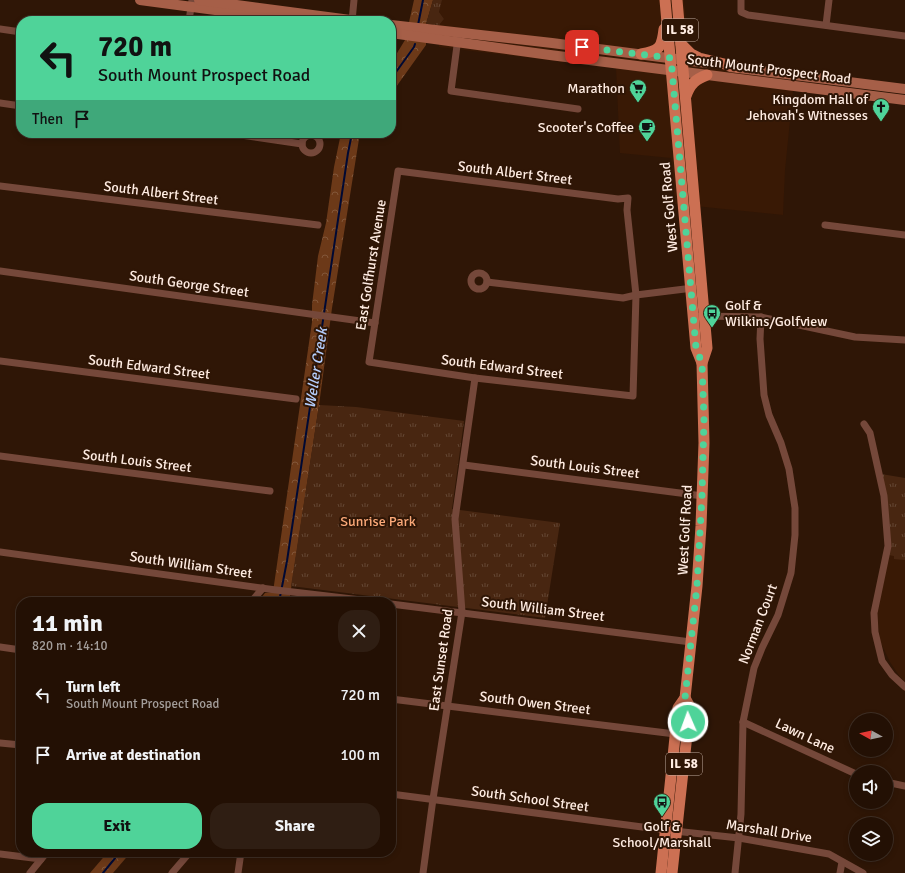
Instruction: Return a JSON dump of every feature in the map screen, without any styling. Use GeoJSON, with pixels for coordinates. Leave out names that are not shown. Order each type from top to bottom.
{"type":"FeatureCollection","features":[{"type":"Feature","properties":{"kind":"main road"},"geometry":{"type":"LineString","coordinates":[[140,0],[194,2],[312,16]]}},
{"type":"Feature","properties":{"kind":"main road","name":"IL 58"},"geometry":{"type":"LineString","coordinates":[[677,0],[684,73]]}},
{"type":"Feature","properties":{"kind":"main road"},"geometry":{"type":"LineString","coordinates":[[194,2],[271,16]]}},
{"type":"Feature","properties":{"kind":"main road"},"geometry":{"type":"LineString","coordinates":[[641,54],[651,53],[662,43],[666,5]]}},
{"type":"Feature","properties":{"kind":"main road","name":"IL 58"},"geometry":{"type":"LineString","coordinates":[[666,5],[672,71]]}},
{"type":"Feature","properties":{"kind":"main road","name":"South Mount Prospect Road"},"geometry":{"type":"LineString","coordinates":[[396,28],[402,31]]}},
{"type":"Feature","properties":{"kind":"main road","name":"South Mount Prospect Road"},"geometry":{"type":"LineString","coordinates":[[396,32],[402,31],[441,35],[684,73],[905,100]]}},
{"type":"Feature","properties":{"kind":"main road","name":"South Mount Prospect Road"},"geometry":{"type":"LineString","coordinates":[[458,38],[552,43],[905,89]]}},
{"type":"Feature","properties":{"kind":"main road"},"geometry":{"type":"LineString","coordinates":[[681,44],[690,54],[699,58],[736,67]]}},
{"type":"Feature","properties":{"kind":"main road","name":"West Golf Road"},"geometry":{"type":"LineString","coordinates":[[661,873],[678,708],[685,698],[691,642],[699,555],[704,419],[702,363],[696,348],[700,316],[672,71]]}},
{"type":"Feature","properties":{"kind":"main road","name":"West Golf Road"},"geometry":{"type":"LineString","coordinates":[[684,73],[697,288]]}},
{"type":"Feature","properties":{"kind":"main road"},"geometry":{"type":"LineString","coordinates":[[686,96],[692,83],[708,75]]}},
{"type":"Feature","properties":{"kind":"main road","name":"West Golf Road"},"geometry":{"type":"LineString","coordinates":[[672,873],[690,707],[685,698]]}},
{"type":"Feature","properties":{"kind":"street"},"geometry":{"type":"LineString","coordinates":[[354,0],[354,16]]}},
{"type":"Feature","properties":{"kind":"street"},"geometry":{"type":"LineString","coordinates":[[741,0],[741,12],[748,15],[905,34]]}},
{"type":"Feature","properties":{"kind":"street"},"geometry":{"type":"LineString","coordinates":[[826,25],[829,0]]}},
{"type":"Feature","properties":{"kind":"street"},"geometry":{"type":"LineString","coordinates":[[190,16],[194,2]]}},
{"type":"Feature","properties":{"kind":"street"},"geometry":{"type":"LineString","coordinates":[[0,29],[16,31]]}},
{"type":"Feature","properties":{"kind":"street"},"geometry":{"type":"LineString","coordinates":[[458,38],[451,91],[578,109]]}},
{"type":"Feature","properties":{"kind":"street"},"geometry":{"type":"LineString","coordinates":[[0,103],[16,105]]}},
{"type":"Feature","properties":{"kind":"street"},"geometry":{"type":"LineString","coordinates":[[261,138],[302,144]]}},
{"type":"Feature","properties":{"kind":"street","name":"South Albert Street"},"geometry":{"type":"LineString","coordinates":[[398,171],[618,200],[628,198],[627,210],[636,295]]}},
{"type":"Feature","properties":{"kind":"street","name":"East Golfhurst Avenue"},"geometry":{"type":"LineString","coordinates":[[369,362],[398,171]]}},
{"type":"Feature","properties":{"kind":"street","name":"South Albert Street"},"geometry":{"type":"LineString","coordinates":[[0,186],[318,225]]}},
{"type":"Feature","properties":{"kind":"street"},"geometry":{"type":"LineString","coordinates":[[825,225],[905,235]]}},
{"type":"Feature","properties":{"kind":"street","name":"South George Street"},"geometry":{"type":"LineString","coordinates":[[0,271],[375,323]]}},
{"type":"Feature","properties":{"kind":"street"},"geometry":{"type":"LineString","coordinates":[[488,282],[623,298],[636,295],[697,288]]}},
{"type":"Feature","properties":{"kind":"street","name":"South Edward Street"},"geometry":{"type":"LineString","coordinates":[[369,362],[475,378],[633,396],[636,295]]}},
{"type":"Feature","properties":{"kind":"street"},"geometry":{"type":"LineString","coordinates":[[700,316],[761,317],[855,337],[905,340]]}},
{"type":"Feature","properties":{"kind":"street","name":"Norman Court"},"geometry":{"type":"LineString","coordinates":[[735,873],[739,838],[743,722],[754,668],[778,615],[791,573],[795,535],[795,508],[789,469],[781,443],[769,415],[764,395],[760,339],[761,317]]}},
{"type":"Feature","properties":{"kind":"street","name":"South Edward Street"},"geometry":{"type":"LineString","coordinates":[[0,361],[296,399]]}},
{"type":"Feature","properties":{"kind":"street","name":"East Sunset Road"},"geometry":{"type":"LineString","coordinates":[[423,873],[462,612],[456,519],[475,378]]}},
{"type":"Feature","properties":{"kind":"street"},"geometry":{"type":"LineString","coordinates":[[864,424],[870,433],[884,496],[888,546],[874,614],[875,632],[882,661],[892,675],[905,687]]}},
{"type":"Feature","properties":{"kind":"street","name":"South Louis Street"},"geometry":{"type":"LineString","coordinates":[[0,456],[270,491]]}},
{"type":"Feature","properties":{"kind":"street","name":"South Louis Street"},"geometry":{"type":"LineString","coordinates":[[464,465],[702,496]]}},
{"type":"Feature","properties":{"kind":"street","name":"South William Street"},"geometry":{"type":"LineString","coordinates":[[0,552],[334,597]]}},
{"type":"Feature","properties":{"kind":"street"},"geometry":{"type":"LineString","coordinates":[[255,597],[263,588]]}},
{"type":"Feature","properties":{"kind":"street","name":"South William Street"},"geometry":{"type":"LineString","coordinates":[[396,605],[691,642]]}},
{"type":"Feature","properties":{"kind":"street"},"geometry":{"type":"LineString","coordinates":[[0,647],[16,649]]}},
{"type":"Feature","properties":{"kind":"street","name":"South Owen Street"},"geometry":{"type":"LineString","coordinates":[[396,700],[675,734]]}},
{"type":"Feature","properties":{"kind":"street","name":"Lawn Lane"},"geometry":{"type":"LineString","coordinates":[[743,722],[849,771]]}},
{"type":"Feature","properties":{"kind":"street"},"geometry":{"type":"LineString","coordinates":[[0,742],[16,744]]}},
{"type":"Feature","properties":{"kind":"street"},"geometry":{"type":"LineString","coordinates":[[893,783],[905,786]]}},
{"type":"Feature","properties":{"kind":"street","name":"South School Street"},"geometry":{"type":"LineString","coordinates":[[396,795],[665,830]]}},
{"type":"Feature","properties":{"kind":"street","name":"Marshall Drive"},"geometry":{"type":"LineString","coordinates":[[665,830],[739,838],[829,854],[863,873]]}},
{"type":"Feature","properties":{"kind":"street"},"geometry":{"type":"LineString","coordinates":[[0,854],[16,856]]}},
{"type":"Feature","properties":{"kind":"street"},"geometry":{"type":"LineString","coordinates":[[25,857],[41,859]]}},
{"type":"Feature","properties":{"kind":"street"},"geometry":{"type":"LineString","coordinates":[[172,873],[186,857]]}},
{"type":"Feature","properties":{"kind":"street"},"geometry":{"type":"LineString","coordinates":[[238,873],[240,857]]}},
{"type":"Feature","properties":{"kind":"street"},"geometry":{"type":"LineString","coordinates":[[30,873],[41,859]]}},
{"type":"Feature","properties":{"kind":"street"},"geometry":{"type":"LineString","coordinates":[[840,873],[842,862]]}},
{"type":"Feature","properties":{"kind":"shaded area"},"geometry":{"type":"Polygon","coordinates":[[[442,0],[684,0],[689,48],[696,54],[795,71],[785,170],[783,215],[675,204],[671,158],[620,153],[616,68],[439,47],[439,25],[444,19],[439,12],[442,0]]]}},
{"type":"Feature","properties":{"kind":"shaded area"},"geometry":{"type":"Polygon","coordinates":[[[905,478],[905,681],[900,677],[890,662],[880,641],[877,615],[905,478]]]}},
{"type":"Feature","properties":{"kind":"green space"},"geometry":{"type":"Polygon","coordinates":[[[414,0],[433,0],[426,24],[426,45],[396,87],[396,55],[405,40],[414,0]]]}},
{"type":"Feature","properties":{"kind":"green space"},"geometry":{"type":"Polygon","coordinates":[[[433,0],[442,0],[439,12],[444,19],[439,25],[426,24],[433,0]]]}},
{"type":"Feature","properties":{"kind":"green space","name":"Weller Creek"},"geometry":{"type":"Polygon","coordinates":[[[340,138],[360,138],[332,308],[290,597],[262,597],[265,593],[273,592],[312,322],[312,305],[318,256],[326,223],[334,167],[340,138]]]}},
{"type":"Feature","properties":{"kind":"green space","name":"Sunrise Park"},"geometry":{"type":"Polygon","coordinates":[[[319,405],[356,407],[464,421],[452,509],[560,523],[545,618],[396,599],[396,597],[378,597],[291,586],[319,405]]]}},
{"type":"Feature","properties":{"kind":"green space"},"geometry":{"type":"Polygon","coordinates":[[[881,474],[905,478],[905,560],[894,559],[894,556],[889,555],[881,474]]]}},
{"type":"Feature","properties":{"kind":"green space"},"geometry":{"type":"Polygon","coordinates":[[[104,857],[127,857],[113,873],[90,873],[104,857]]]}},
{"type":"Feature","properties":{"kind":"waterway","name":"Weller Creek"},"geometry":{"type":"LineString","coordinates":[[418,25],[423,0]]}},
{"type":"Feature","properties":{"kind":"waterway","name":"Weller Creek"},"geometry":{"type":"LineString","coordinates":[[396,72],[415,44]]}},
{"type":"Feature","properties":{"kind":"waterway","name":"Weller Creek"},"geometry":{"type":"LineString","coordinates":[[280,597],[287,561],[351,138]]}},
{"type":"Feature","properties":{"kind":"waterway","name":"Weller Creek"},"geometry":{"type":"LineString","coordinates":[[103,873],[116,857]]}},
{"type":"Feature","properties":{"kind":"place","name":"Marathon"},"geometry":{"type":"Point","coordinates":[638,103]}},
{"type":"Feature","properties":{"kind":"place","name":"Kingdom Hall of Jehovah's Witnesses"},"geometry":{"type":"Point","coordinates":[881,122]}},
{"type":"Feature","properties":{"kind":"place","name":"Scooter's Coffee"},"geometry":{"type":"Point","coordinates":[647,142]}},
{"type":"Feature","properties":{"kind":"place","name":"Golf & Wilkins/Golfview"},"geometry":{"type":"Point","coordinates":[712,328]}},
{"type":"Feature","properties":{"kind":"place","name":"Golf & School/Marshall"},"geometry":{"type":"Point","coordinates":[662,817]}},
{"type":"Feature","properties":{"kind":"route"},"geometry":{"type":"LineString","coordinates":[[582,47],[671,58],[696,348],[702,363],[704,419],[701,526],[697,586],[685,698],[690,707],[688,722]]}}]}
